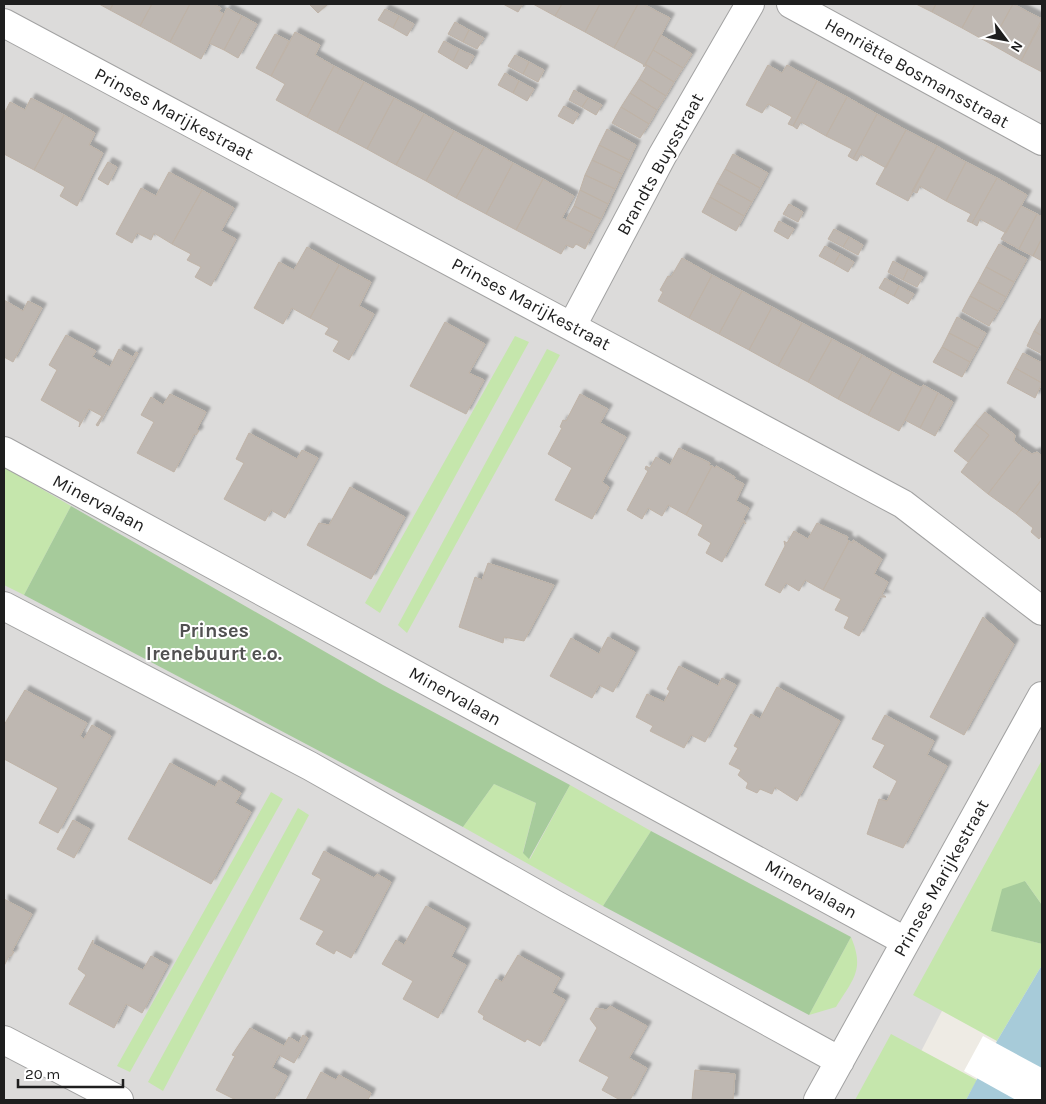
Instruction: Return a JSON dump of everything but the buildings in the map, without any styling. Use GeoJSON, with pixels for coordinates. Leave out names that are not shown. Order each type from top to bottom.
{"type":"FeatureCollection","features":[{"type":"Feature","properties":{"kind":"street","name":"Brandts Buysstraat"},"geometry":{"type":"LineString","coordinates":[[572,326],[662,156],[750,4]]}},
{"type":"Feature","properties":{"kind":"street","name":"Henriëtte Bosmansstraat"},"geometry":{"type":"LineString","coordinates":[[791,4],[1042,141]]}},
{"type":"Feature","properties":{"kind":"street","name":"Prinses Marijkestraat"},"geometry":{"type":"LineString","coordinates":[[4,23],[903,504],[1042,611]]}},
{"type":"Feature","properties":{"kind":"street","name":"Minervalaan"},"geometry":{"type":"LineString","coordinates":[[4,451],[905,941]]}},
{"type":"Feature","properties":{"kind":"street"},"geometry":{"type":"LineString","coordinates":[[4,606],[310,766],[556,905],[840,1061]]}},
{"type":"Feature","properties":{"kind":"street","name":"Prinses Marijkestraat"},"geometry":{"type":"LineString","coordinates":[[818,1100],[1042,696]]}},
{"type":"Feature","properties":{"kind":"street"},"geometry":{"type":"LineString","coordinates":[[4,1040],[119,1100]]}},
{"type":"Feature","properties":{"kind":"shaded area"},"geometry":{"type":"Polygon","coordinates":[[[4,4],[1042,4],[1042,817],[896,1100],[4,1100],[4,4]]]}},
{"type":"Feature","properties":{"kind":"green space"},"geometry":{"type":"Polygon","coordinates":[[[515,336],[529,342],[380,613],[365,603],[515,336]]]}},
{"type":"Feature","properties":{"kind":"green space"},"geometry":{"type":"Polygon","coordinates":[[[547,349],[560,355],[407,633],[398,625],[547,349]]]}},
{"type":"Feature","properties":{"kind":"green space"},"geometry":{"type":"Polygon","coordinates":[[[4,467],[71,506],[24,595],[4,585],[4,467]]]}},
{"type":"Feature","properties":{"kind":"green space"},"geometry":{"type":"Polygon","coordinates":[[[71,506],[383,685],[570,785],[529,859],[523,853],[536,803],[494,784],[463,827],[24,595],[71,506]]]}},
{"type":"Feature","properties":{"kind":"green space"},"geometry":{"type":"Polygon","coordinates":[[[1042,760],[1042,905],[1025,881],[991,930],[1042,944],[1042,965],[997,1041],[913,995],[1042,760]]]}},
{"type":"Feature","properties":{"kind":"green space"},"geometry":{"type":"Polygon","coordinates":[[[494,784],[536,803],[523,852],[530,859],[570,785],[651,831],[603,906],[463,827],[494,784]]]}},
{"type":"Feature","properties":{"kind":"green space"},"geometry":{"type":"Polygon","coordinates":[[[271,792],[283,799],[130,1072],[117,1066],[271,792]]]}},
{"type":"Feature","properties":{"kind":"green space"},"geometry":{"type":"Polygon","coordinates":[[[298,808],[309,815],[163,1091],[148,1082],[298,808]]]}},
{"type":"Feature","properties":{"kind":"green space"},"geometry":{"type":"Polygon","coordinates":[[[651,831],[851,937],[809,1015],[603,906],[651,831]]]}},
{"type":"Feature","properties":{"kind":"green space"},"geometry":{"type":"Polygon","coordinates":[[[1025,881],[1042,905],[1042,944],[991,931],[1002,889],[1025,881]]]}},
{"type":"Feature","properties":{"kind":"green space"},"geometry":{"type":"Polygon","coordinates":[[[851,937],[857,958],[857,966],[852,981],[836,1007],[809,1015],[851,937]]]}},
{"type":"Feature","properties":{"kind":"green space"},"geometry":{"type":"Polygon","coordinates":[[[891,1034],[977,1080],[966,1100],[855,1100],[891,1034]]]}},
{"type":"Feature","properties":{"kind":"water"},"geometry":{"type":"Polygon","coordinates":[[[1042,965],[1042,1100],[966,1100],[997,1041],[1042,965]]]}},
{"type":"Feature","properties":{"kind":"pier"},"geometry":{"type":"Polygon","coordinates":[[[983,1036],[1042,1068],[1042,1100],[1016,1100],[964,1071],[983,1036]]]}},
{"type":"Feature","properties":{"kind":"district","name":"Prinses Irenebuurt e.o."},"geometry":{"type":"Point","coordinates":[214,642]}}]}
